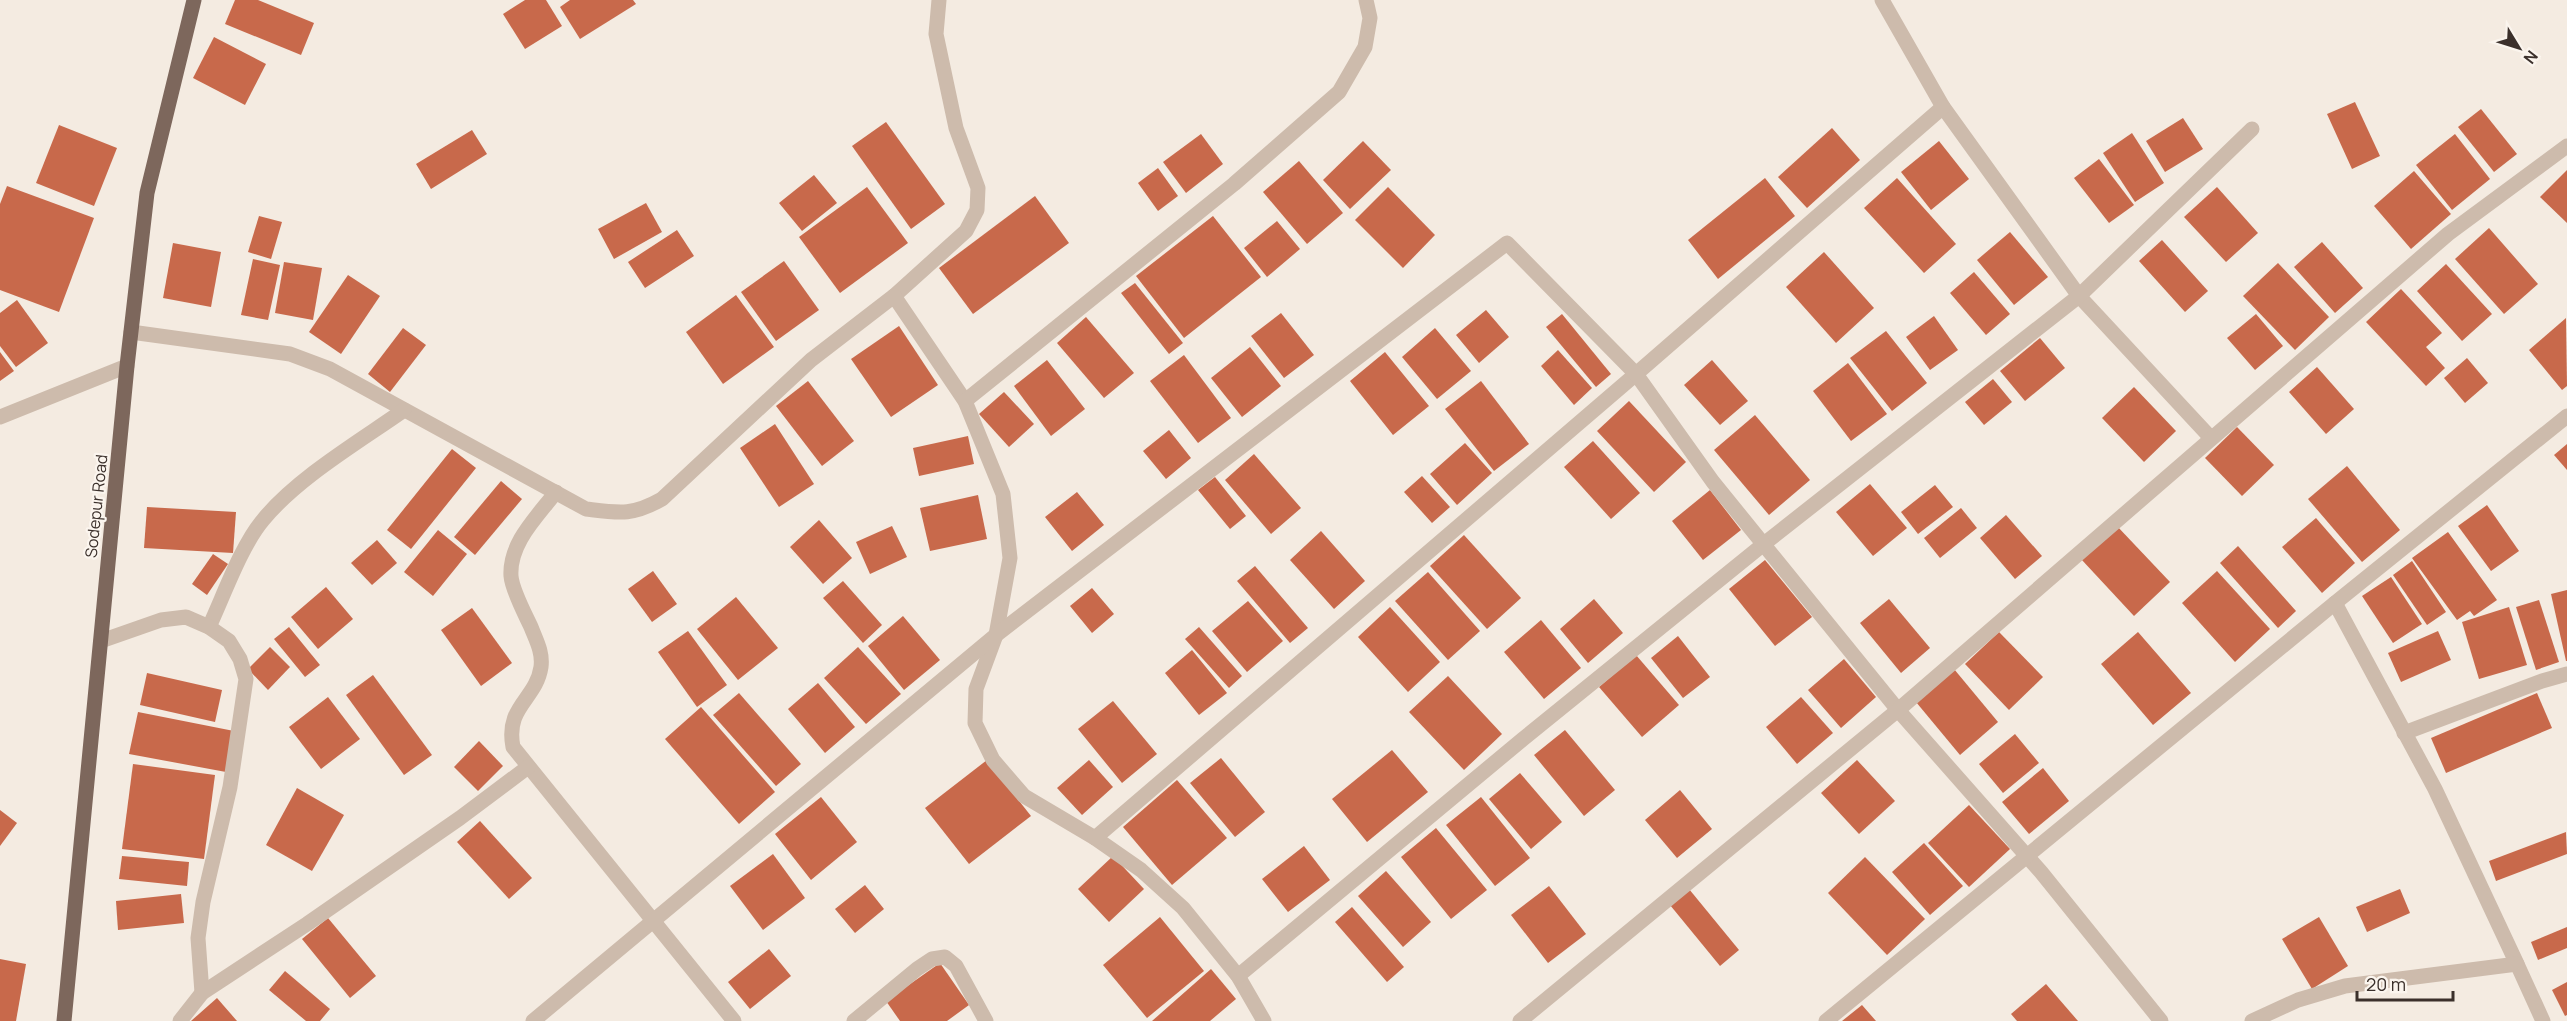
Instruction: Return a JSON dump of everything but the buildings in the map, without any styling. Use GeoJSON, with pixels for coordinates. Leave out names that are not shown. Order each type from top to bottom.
{"type":"FeatureCollection","features":[{"type":"Feature","properties":{"kind":"main road","name":"Sodepur Road"},"geometry":{"type":"LineString","coordinates":[[64,1021],[131,332],[147,193],[194,0]]}},
{"type":"Feature","properties":{"kind":"street"},"geometry":{"type":"LineString","coordinates":[[131,332],[290,354],[330,369],[586,509],[622,514],[642,510],[662,499],[811,360],[894,296],[966,231],[977,210],[978,188],[956,128],[936,34],[939,0]]}},
{"type":"Feature","properties":{"kind":"street"},"geometry":{"type":"LineString","coordinates":[[965,401],[1234,184],[1340,92],[1365,47],[1370,18],[1366,0]]}},
{"type":"Feature","properties":{"kind":"street"},"geometry":{"type":"LineString","coordinates":[[1882,0],[1943,107],[2079,296],[2210,437]]}},
{"type":"Feature","properties":{"kind":"street"},"geometry":{"type":"LineString","coordinates":[[1095,838],[1943,107]]}},
{"type":"Feature","properties":{"kind":"street"},"geometry":{"type":"LineString","coordinates":[[1238,976],[1523,739],[1765,543],[2079,296],[2252,129]]}},
{"type":"Feature","properties":{"kind":"street"},"geometry":{"type":"LineString","coordinates":[[1520,1021],[1899,710],[2210,437],[2448,234],[2567,146]]}},
{"type":"Feature","properties":{"kind":"street"},"geometry":{"type":"LineString","coordinates":[[533,1021],[996,635],[1507,243],[1636,374],[1713,482],[1899,710],[2026,856],[2159,1020]]}},
{"type":"Feature","properties":{"kind":"street"},"geometry":{"type":"LineString","coordinates":[[894,296],[965,401],[1003,494],[1011,558],[996,635],[976,689],[975,723],[993,760],[1024,796],[1095,838],[1141,870],[1183,908],[1238,976],[1264,1021]]}},
{"type":"Feature","properties":{"kind":"street"},"geometry":{"type":"LineString","coordinates":[[0,417],[128,366]]}},
{"type":"Feature","properties":{"kind":"street"},"geometry":{"type":"LineString","coordinates":[[209,627],[261,521],[287,494],[404,410]]}},
{"type":"Feature","properties":{"kind":"street"},"geometry":{"type":"LineString","coordinates":[[1826,1021],[2335,603],[2567,416]]}},
{"type":"Feature","properties":{"kind":"street"},"geometry":{"type":"LineString","coordinates":[[556,492],[523,534],[512,556],[511,578],[542,653],[541,669],[534,686],[517,710],[510,730],[513,747],[734,1021]]}},
{"type":"Feature","properties":{"kind":"street"},"geometry":{"type":"LineString","coordinates":[[2335,603],[2435,789],[2543,1021]]}},
{"type":"Feature","properties":{"kind":"street"},"geometry":{"type":"LineString","coordinates":[[101,640],[161,620],[186,617],[209,627],[229,641],[240,659],[246,679],[230,787],[203,902],[198,938],[202,993]]}},
{"type":"Feature","properties":{"kind":"street"},"geometry":{"type":"LineString","coordinates":[[2404,733],[2542,681],[2567,674]]}},
{"type":"Feature","properties":{"kind":"street"},"geometry":{"type":"LineString","coordinates":[[180,1021],[202,993],[307,924],[460,818],[528,767]]}},
{"type":"Feature","properties":{"kind":"street"},"geometry":{"type":"LineString","coordinates":[[854,1021],[917,969],[932,959],[945,957],[956,966],[986,1021]]}},
{"type":"Feature","properties":{"kind":"street"},"geometry":{"type":"LineString","coordinates":[[2252,1021],[2298,1000],[2346,986],[2517,964]]}}]}
